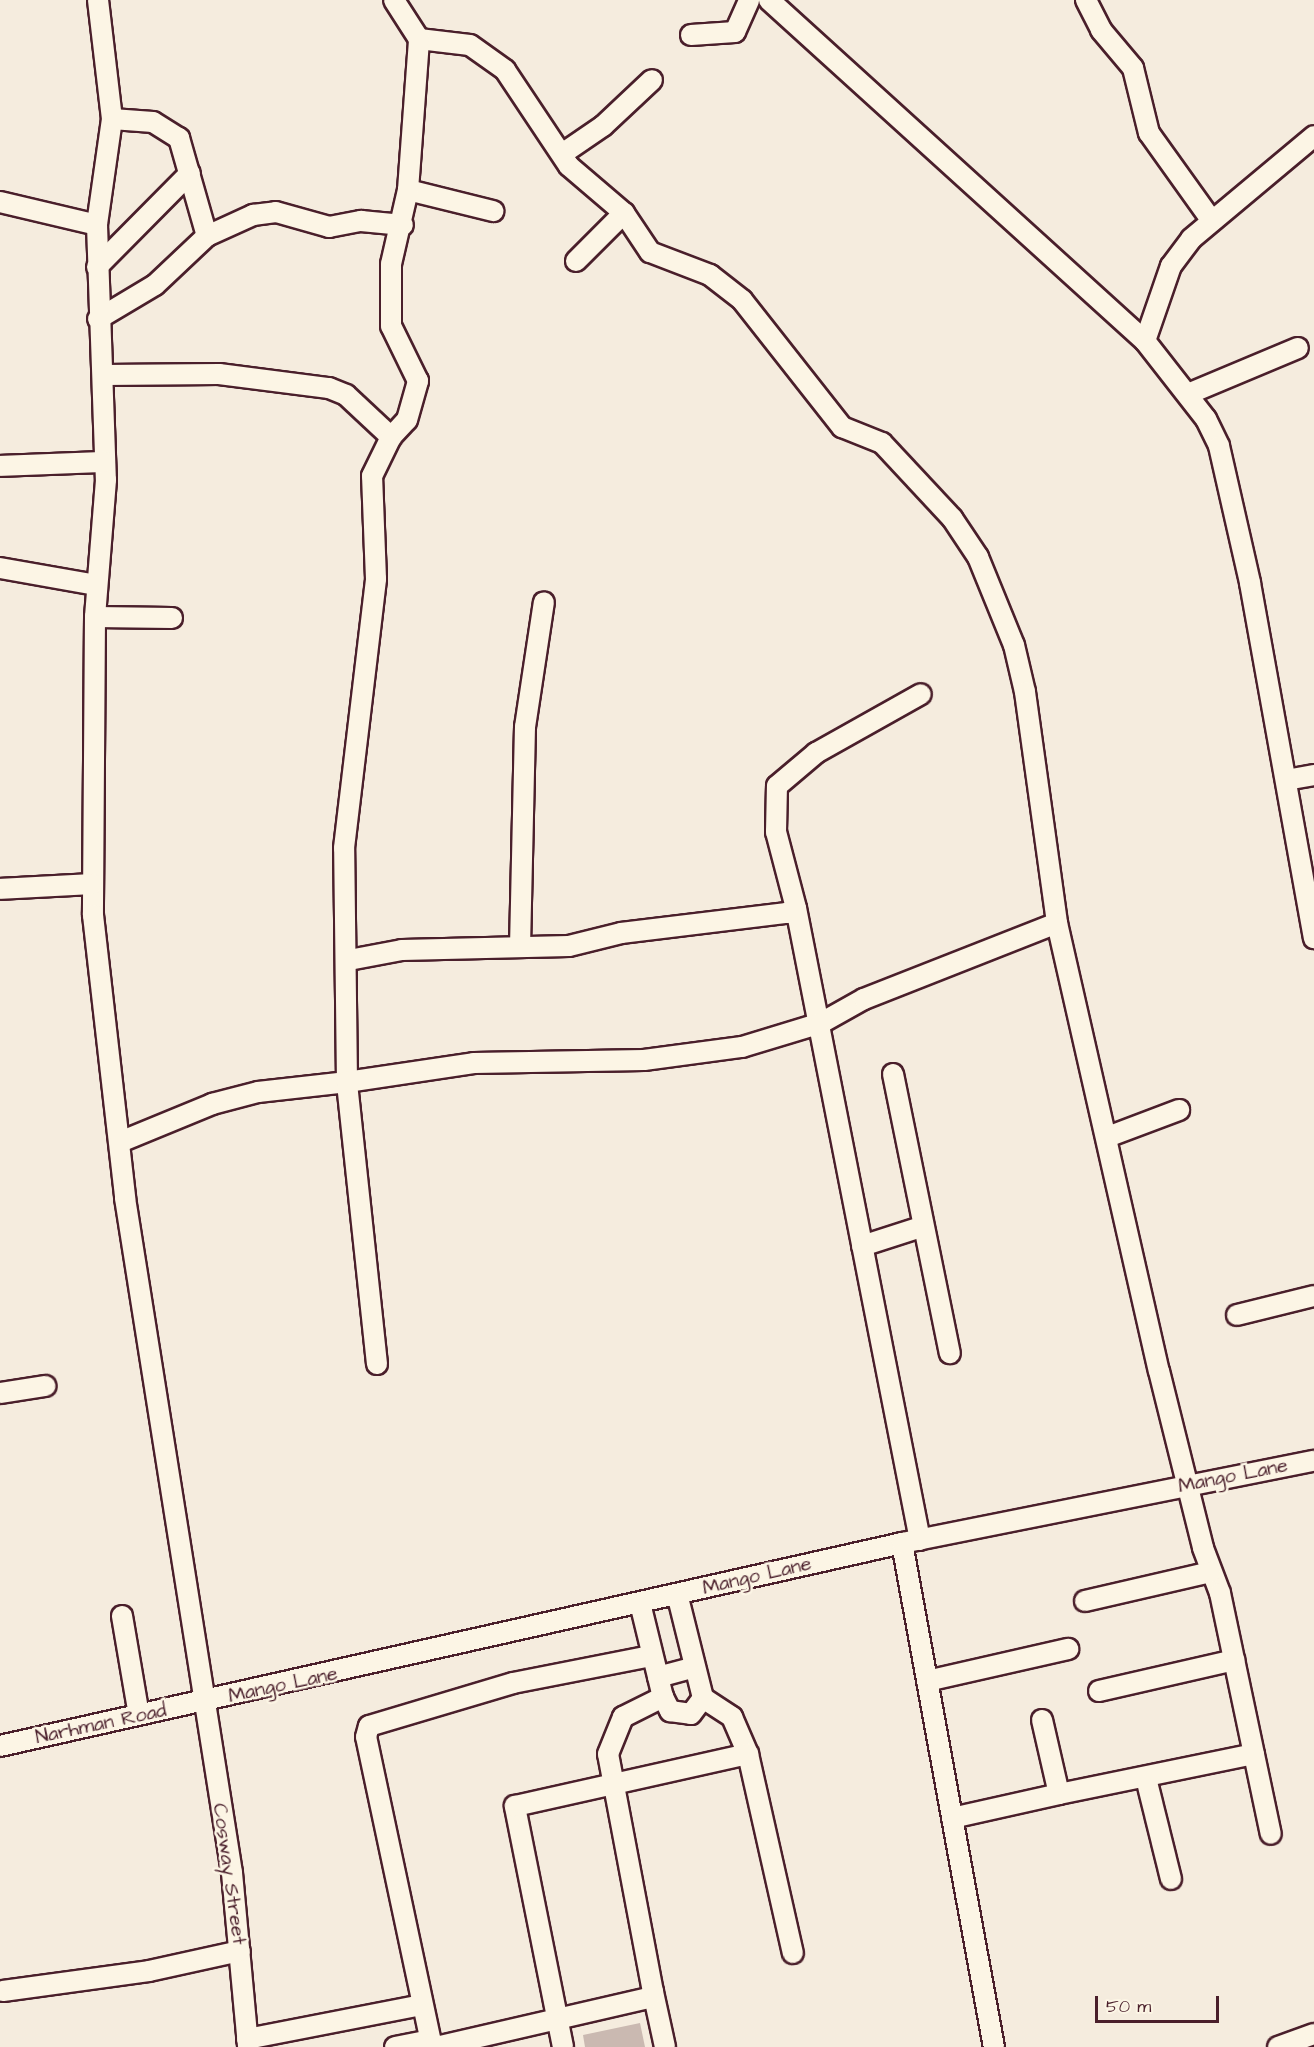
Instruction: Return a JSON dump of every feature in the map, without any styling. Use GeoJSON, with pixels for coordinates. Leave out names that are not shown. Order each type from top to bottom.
{"type":"FeatureCollection","features":[{"type":"Feature","properties":{"kind":"street","name":"Cosway Street"},"geometry":{"type":"LineString","coordinates":[[98,0],[112,118],[97,225],[98,319],[104,375],[105,462],[95,617],[92,884],[120,1142],[240,1951],[248,2043]]}},
{"type":"Feature","properties":{"kind":"street"},"geometry":{"type":"LineString","coordinates":[[377,1364],[347,1082],[349,960],[344,848],[376,579],[372,476],[391,437],[407,420],[418,381],[391,326],[391,264],[403,225],[408,190],[419,39],[394,0]]}},
{"type":"Feature","properties":{"kind":"street"},"geometry":{"type":"LineString","coordinates":[[692,34],[735,32],[749,0]]}},
{"type":"Feature","properties":{"kind":"street"},"geometry":{"type":"LineString","coordinates":[[769,0],[1145,341],[1188,394],[1219,446],[1227,474],[1314,938]]}},
{"type":"Feature","properties":{"kind":"street"},"geometry":{"type":"LineString","coordinates":[[1086,0],[1101,30],[1133,68],[1149,133],[1212,221]]}},
{"type":"Feature","properties":{"kind":"street"},"geometry":{"type":"LineString","coordinates":[[419,39],[470,45],[505,70],[562,154],[587,185],[624,213],[650,252],[710,275],[742,300],[842,427],[882,443],[952,518],[978,557],[1010,634],[1025,692],[1057,923],[1110,1136],[1159,1371],[1234,1660],[1271,1834]]}},
{"type":"Feature","properties":{"kind":"street"},"geometry":{"type":"LineString","coordinates":[[562,154],[603,126],[652,80]]}},
{"type":"Feature","properties":{"kind":"street"},"geometry":{"type":"LineString","coordinates":[[112,118],[167,129],[185,149],[207,236]]}},
{"type":"Feature","properties":{"kind":"street"},"geometry":{"type":"LineString","coordinates":[[1145,341],[1171,266],[1212,221],[1314,136]]}},
{"type":"Feature","properties":{"kind":"street"},"geometry":{"type":"LineString","coordinates":[[97,267],[190,173]]}},
{"type":"Feature","properties":{"kind":"street"},"geometry":{"type":"LineString","coordinates":[[408,190],[493,211]]}},
{"type":"Feature","properties":{"kind":"street"},"geometry":{"type":"LineString","coordinates":[[0,202],[97,225]]}},
{"type":"Feature","properties":{"kind":"street"},"geometry":{"type":"LineString","coordinates":[[98,319],[155,285],[207,236],[253,215],[276,212],[329,227],[367,221],[403,225]]}},
{"type":"Feature","properties":{"kind":"street"},"geometry":{"type":"LineString","coordinates":[[576,261],[624,213]]}},
{"type":"Feature","properties":{"kind":"street"},"geometry":{"type":"LineString","coordinates":[[1188,394],[1298,348]]}},
{"type":"Feature","properties":{"kind":"street"},"geometry":{"type":"LineString","coordinates":[[104,375],[219,374],[247,382],[329,388],[346,395],[391,437]]}},
{"type":"Feature","properties":{"kind":"street"},"geometry":{"type":"LineString","coordinates":[[0,466],[105,462]]}},
{"type":"Feature","properties":{"kind":"street"},"geometry":{"type":"LineString","coordinates":[[0,568],[96,585]]}},
{"type":"Feature","properties":{"kind":"street"},"geometry":{"type":"LineString","coordinates":[[520,947],[525,727],[544,602]]}},
{"type":"Feature","properties":{"kind":"street"},"geometry":{"type":"LineString","coordinates":[[95,617],[172,618]]}},
{"type":"Feature","properties":{"kind":"street"},"geometry":{"type":"LineString","coordinates":[[921,694],[816,753],[777,786],[776,832],[796,908],[821,1023],[862,1246],[911,1542],[927,1681],[994,2047]]}},
{"type":"Feature","properties":{"kind":"street"},"geometry":{"type":"LineString","coordinates":[[1286,780],[1314,775]]}},
{"type":"Feature","properties":{"kind":"street"},"geometry":{"type":"LineString","coordinates":[[0,889],[92,884]]}},
{"type":"Feature","properties":{"kind":"street"},"geometry":{"type":"LineString","coordinates":[[349,960],[402,950],[569,946],[621,933],[732,923],[796,908]]}},
{"type":"Feature","properties":{"kind":"street"},"geometry":{"type":"LineString","coordinates":[[120,1142],[212,1104],[258,1092],[347,1082],[474,1063],[606,1062],[709,1054],[821,1023],[864,999],[1057,923]]}},
{"type":"Feature","properties":{"kind":"street"},"geometry":{"type":"LineString","coordinates":[[893,1074],[921,1227],[950,1353]]}},
{"type":"Feature","properties":{"kind":"street"},"geometry":{"type":"LineString","coordinates":[[1110,1136],[1179,1110]]}},
{"type":"Feature","properties":{"kind":"street"},"geometry":{"type":"LineString","coordinates":[[862,1246],[921,1227]]}},
{"type":"Feature","properties":{"kind":"street"},"geometry":{"type":"LineString","coordinates":[[1237,1315],[1314,1296]]}},
{"type":"Feature","properties":{"kind":"street"},"geometry":{"type":"LineString","coordinates":[[0,1393],[45,1386]]}},
{"type":"Feature","properties":{"kind":"street","name":"Mango Lane"},"geometry":{"type":"LineString","coordinates":[[202,1702],[911,1542],[1189,1484],[1314,1461]]}},
{"type":"Feature","properties":{"kind":"street"},"geometry":{"type":"LineString","coordinates":[[1084,1601],[1210,1572]]}},
{"type":"Feature","properties":{"kind":"street"},"geometry":{"type":"LineString","coordinates":[[640,1603],[651,1656],[663,1697],[670,1711],[682,1716],[701,1707],[703,1698],[677,1594]]}},
{"type":"Feature","properties":{"kind":"street"},"geometry":{"type":"LineString","coordinates":[[122,1616],[139,1715]]}},
{"type":"Feature","properties":{"kind":"street"},"geometry":{"type":"LineString","coordinates":[[927,1681],[1068,1649]]}},
{"type":"Feature","properties":{"kind":"street"},"geometry":{"type":"LineString","coordinates":[[432,2045],[366,1737],[369,1726],[513,1683],[651,1656]]}},
{"type":"Feature","properties":{"kind":"street"},"geometry":{"type":"LineString","coordinates":[[1099,1691],[1234,1660]]}},
{"type":"Feature","properties":{"kind":"street"},"geometry":{"type":"LineString","coordinates":[[658,1677],[695,1667]]}},
{"type":"Feature","properties":{"kind":"street"},"geometry":{"type":"LineString","coordinates":[[663,1697],[623,1717],[608,1754],[611,1783],[665,2047]]}},
{"type":"Feature","properties":{"kind":"street"},"geometry":{"type":"LineString","coordinates":[[703,1698],[732,1716],[748,1754],[793,1953]]}},
{"type":"Feature","properties":{"kind":"street","name":"Narhman Road"},"geometry":{"type":"LineString","coordinates":[[0,1746],[202,1702]]}},
{"type":"Feature","properties":{"kind":"street"},"geometry":{"type":"LineString","coordinates":[[1042,1720],[1059,1794]]}},
{"type":"Feature","properties":{"kind":"street"},"geometry":{"type":"LineString","coordinates":[[563,2047],[515,1806],[748,1754]]}},
{"type":"Feature","properties":{"kind":"street"},"geometry":{"type":"LineString","coordinates":[[952,1818],[1254,1755]]}},
{"type":"Feature","properties":{"kind":"street"},"geometry":{"type":"LineString","coordinates":[[1146,1778],[1171,1879]]}},
{"type":"Feature","properties":{"kind":"street"},"geometry":{"type":"LineString","coordinates":[[3,1991],[149,1971],[240,1951]]}},
{"type":"Feature","properties":{"kind":"street"},"geometry":{"type":"LineString","coordinates":[[395,2047],[432,2045],[648,1998],[654,1992]]}},
{"type":"Feature","properties":{"kind":"street"},"geometry":{"type":"LineString","coordinates":[[248,2043],[422,2005]]}},
{"type":"Feature","properties":{"kind":"street"},"geometry":{"type":"LineString","coordinates":[[1278,2047],[1314,2034]]}},
{"type":"Feature","properties":{"kind":"building"},"geometry":{"type":"Polygon","coordinates":[[[640,2023],[645,2047],[585,2047],[583,2035],[640,2023]]]}}]}
